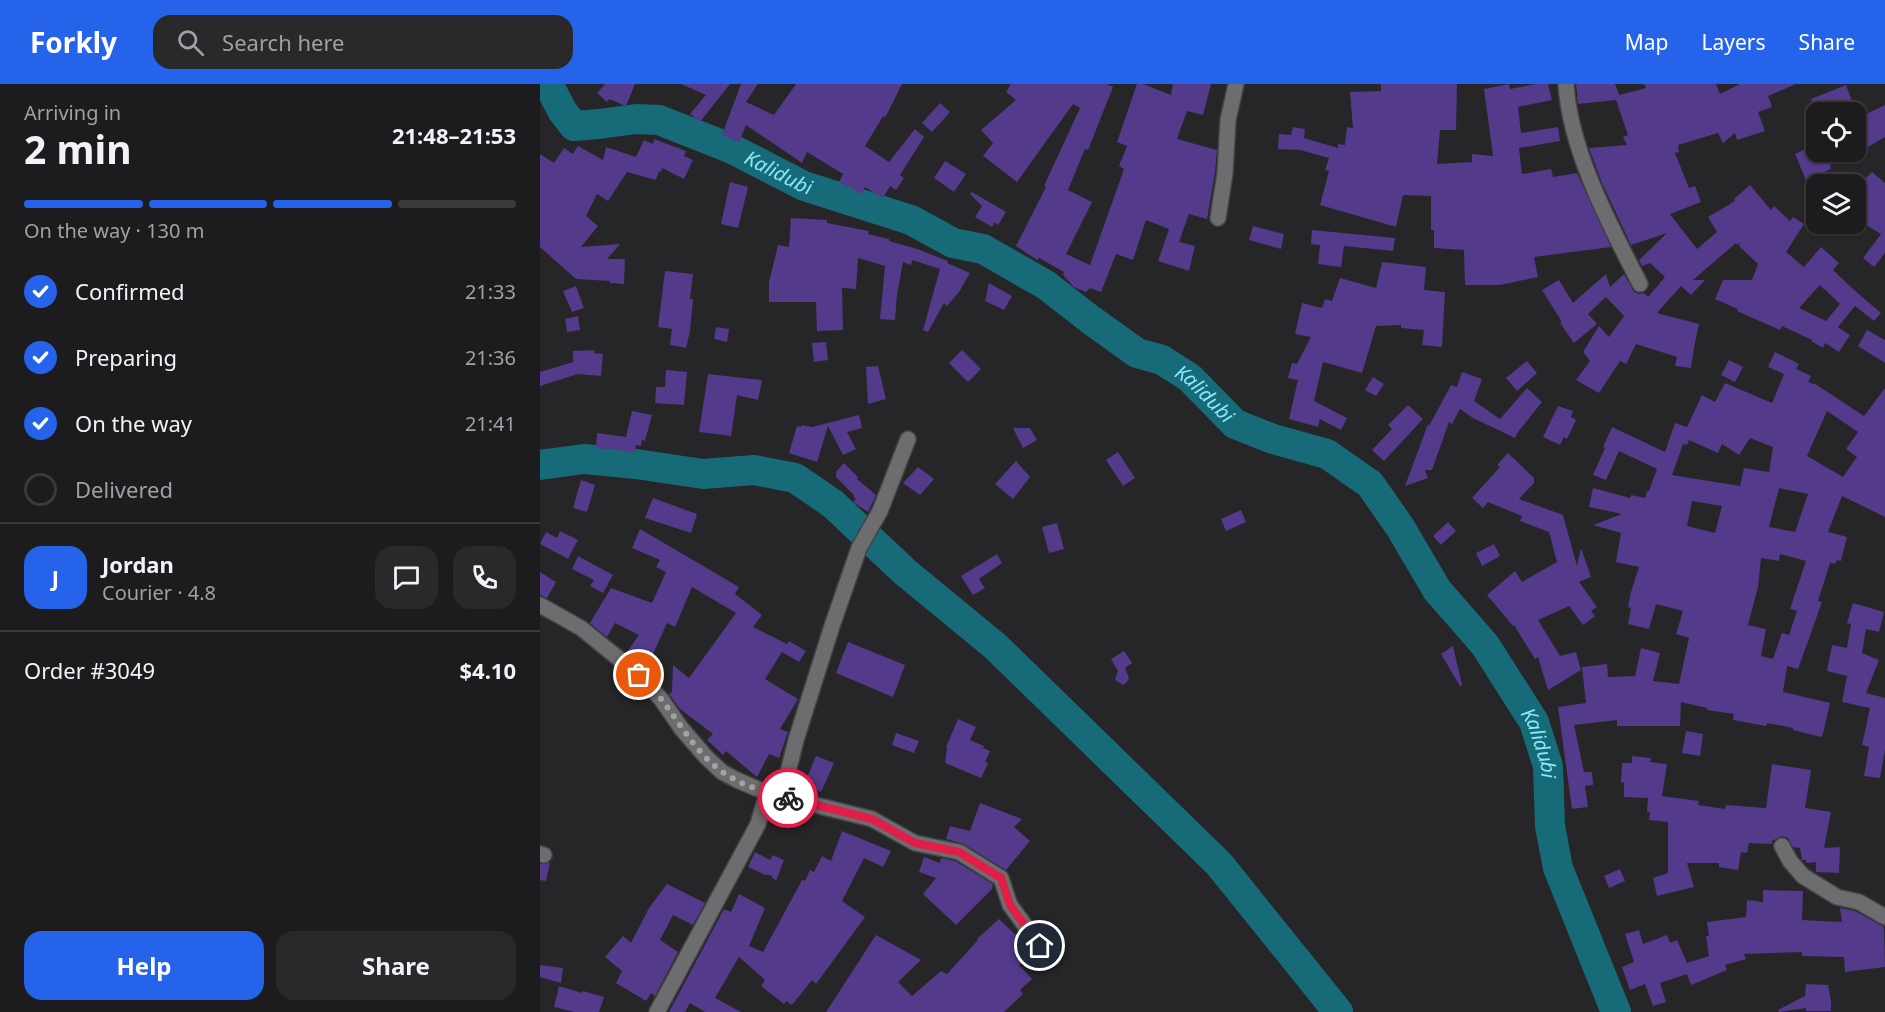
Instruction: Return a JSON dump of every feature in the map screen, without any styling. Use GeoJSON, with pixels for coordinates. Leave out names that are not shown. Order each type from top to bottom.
{"type":"FeatureCollection","features":[{"type":"Feature","properties":{"kind":"street"},"geometry":{"type":"LineString","coordinates":[[1218,218],[1226,173],[1228,120],[1236,84]]}},
{"type":"Feature","properties":{"kind":"street"},"geometry":{"type":"LineString","coordinates":[[1566,84],[1578,144],[1596,194],[1640,284]]}},
{"type":"Feature","properties":{"kind":"street"},"geometry":{"type":"LineString","coordinates":[[657,1012],[775,795],[796,740],[832,626],[860,548],[880,511],[908,439]]}},
{"type":"Feature","properties":{"kind":"street"},"geometry":{"type":"LineString","coordinates":[[540,604],[581,628],[639,675],[661,699],[681,728],[722,772],[775,795],[872,819],[915,843],[959,852],[1001,878],[1010,905],[1040,946],[1052,958]]}},
{"type":"Feature","properties":{"kind":"street"},"geometry":{"type":"LineString","coordinates":[[1782,846],[1790,861],[1810,881],[1837,897],[1859,902],[1885,917]]}},
{"type":"Feature","properties":{"kind":"building"},"geometry":{"type":"Polygon","coordinates":[[[605,84],[635,84],[626,106],[609,99],[607,102],[597,93],[605,84]]]}},
{"type":"Feature","properties":{"kind":"building"},"geometry":{"type":"Polygon","coordinates":[[[681,84],[730,84],[700,122],[690,114],[706,95],[681,84]]]}},
{"type":"Feature","properties":{"kind":"building"},"geometry":{"type":"Polygon","coordinates":[[[741,84],[758,84],[746,102],[774,115],[796,84],[902,84],[885,118],[884,116],[882,118],[865,146],[889,162],[915,129],[924,137],[900,175],[904,178],[896,190],[890,186],[883,198],[865,187],[862,194],[839,182],[843,174],[807,152],[802,163],[746,125],[739,142],[722,135],[741,84]]]}},
{"type":"Feature","properties":{"kind":"building"},"geometry":{"type":"Polygon","coordinates":[[[1011,84],[1107,84],[1113,87],[1088,150],[1085,149],[1068,190],[1092,202],[1066,254],[1090,265],[1124,169],[1119,166],[1127,146],[1117,142],[1137,84],[1143,84],[1171,95],[1173,84],[1211,84],[1203,115],[1187,111],[1177,139],[1217,150],[1207,219],[1189,214],[1179,242],[1195,246],[1189,271],[1158,261],[1169,229],[1146,220],[1133,260],[1116,254],[1101,292],[1090,288],[1086,292],[1074,287],[1063,275],[1064,272],[1039,258],[1037,260],[1016,246],[1046,187],[1044,186],[1080,108],[1073,104],[1017,182],[983,156],[993,143],[981,130],[1016,100],[1006,92],[1011,84]]]}},
{"type":"Feature","properties":{"kind":"building"},"geometry":{"type":"Polygon","coordinates":[[[1381,84],[1457,84],[1456,130],[1440,130],[1437,164],[1472,162],[1472,154],[1493,156],[1484,89],[1509,84],[1510,89],[1548,84],[1552,100],[1518,107],[1521,133],[1558,127],[1560,141],[1519,148],[1522,174],[1551,169],[1553,177],[1577,173],[1611,247],[1534,257],[1538,277],[1500,285],[1465,285],[1464,250],[1434,248],[1434,230],[1431,230],[1431,196],[1403,195],[1396,227],[1320,205],[1329,171],[1325,170],[1329,158],[1300,150],[1278,149],[1279,134],[1291,135],[1293,127],[1305,129],[1304,138],[1338,148],[1338,144],[1345,145],[1347,127],[1353,128],[1350,92],[1381,91],[1381,84]]]}},
{"type":"Feature","properties":{"kind":"building"},"geometry":{"type":"Polygon","coordinates":[[[1576,84],[1615,84],[1619,95],[1646,88],[1644,84],[1716,84],[1720,94],[1740,84],[1796,84],[1768,96],[1772,107],[1758,112],[1765,131],[1737,140],[1735,133],[1723,143],[1718,133],[1678,145],[1679,152],[1675,153],[1689,188],[1695,186],[1701,202],[1670,214],[1697,249],[1717,232],[1708,217],[1735,201],[1734,199],[1750,185],[1771,210],[1774,206],[1790,221],[1793,217],[1804,224],[1786,252],[1804,267],[1821,247],[1839,263],[1833,270],[1881,313],[1874,321],[1855,306],[1838,327],[1850,335],[1839,352],[1825,343],[1823,348],[1812,340],[1782,326],[1780,330],[1737,311],[1738,309],[1715,299],[1723,280],[1752,280],[1758,264],[1739,246],[1741,241],[1693,280],[1705,280],[1691,295],[1681,286],[1657,313],[1699,324],[1691,368],[1675,366],[1677,357],[1636,344],[1626,364],[1620,361],[1599,393],[1576,380],[1590,361],[1583,352],[1599,326],[1609,337],[1624,316],[1606,297],[1588,314],[1597,324],[1574,343],[1542,290],[1559,280],[1573,303],[1606,274],[1610,287],[1624,274],[1634,292],[1644,293],[1648,297],[1665,277],[1650,263],[1642,266],[1639,260],[1667,233],[1631,245],[1602,183],[1589,148],[1627,145],[1623,137],[1628,135],[1616,100],[1578,104],[1576,84]],[[1820,285],[1799,308],[1826,321],[1840,304],[1820,285]]]}},
{"type":"Feature","properties":{"kind":"building"},"geometry":{"type":"Polygon","coordinates":[[[1846,85],[1852,102],[1812,102],[1811,99],[1846,85]]]}},
{"type":"Feature","properties":{"kind":"building"},"geometry":{"type":"Polygon","coordinates":[[[940,103],[950,112],[932,132],[922,123],[940,103]]]}},
{"type":"Feature","properties":{"kind":"building"},"geometry":{"type":"Polygon","coordinates":[[[1885,105],[1885,137],[1866,148],[1866,114],[1885,105]]]}},
{"type":"Feature","properties":{"kind":"building"},"geometry":{"type":"Polygon","coordinates":[[[654,139],[686,151],[684,156],[693,160],[684,179],[662,168],[656,180],[627,172],[608,201],[597,194],[586,216],[598,226],[581,247],[620,244],[607,259],[625,259],[624,284],[576,279],[540,247],[540,154],[554,163],[564,148],[573,154],[578,146],[603,160],[606,147],[636,157],[644,140],[653,144],[654,139]]]}},
{"type":"Feature","properties":{"kind":"building"},"geometry":{"type":"Polygon","coordinates":[[[1806,149],[1806,162],[1836,162],[1830,165],[1831,169],[1820,174],[1806,174],[1806,180],[1795,154],[1806,149]]]}},
{"type":"Feature","properties":{"kind":"building"},"geometry":{"type":"Polygon","coordinates":[[[945,161],[966,174],[954,192],[934,178],[945,161]]]}},
{"type":"Feature","properties":{"kind":"building"},"geometry":{"type":"Polygon","coordinates":[[[1872,172],[1885,183],[1885,253],[1874,267],[1863,258],[1881,234],[1866,225],[1866,178],[1872,172]]]}},
{"type":"Feature","properties":{"kind":"building"},"geometry":{"type":"Polygon","coordinates":[[[730,182],[748,187],[738,228],[721,224],[730,182]]]}},
{"type":"Feature","properties":{"kind":"building"},"geometry":{"type":"Polygon","coordinates":[[[972,192],[1006,212],[998,225],[995,222],[992,227],[975,217],[982,206],[970,194],[972,192]]]}},
{"type":"Feature","properties":{"kind":"building"},"geometry":{"type":"Polygon","coordinates":[[[791,218],[827,220],[827,223],[869,231],[868,234],[917,249],[948,261],[947,263],[970,273],[959,292],[947,306],[944,303],[928,332],[923,330],[940,269],[912,260],[911,265],[903,262],[895,320],[880,319],[885,266],[858,258],[856,289],[842,288],[843,330],[817,331],[816,302],[769,302],[769,282],[778,245],[789,247],[791,218]]]}},
{"type":"Feature","properties":{"kind":"building"},"geometry":{"type":"Polygon","coordinates":[[[1253,226],[1284,234],[1281,249],[1249,240],[1253,226]]]}},
{"type":"Feature","properties":{"kind":"building"},"geometry":{"type":"Polygon","coordinates":[[[1312,230],[1395,238],[1393,251],[1344,246],[1341,267],[1318,264],[1320,245],[1311,244],[1312,230]]]}},
{"type":"Feature","properties":{"kind":"building"},"geometry":{"type":"Polygon","coordinates":[[[1382,262],[1426,267],[1424,290],[1445,292],[1442,347],[1422,345],[1424,330],[1401,328],[1401,325],[1376,326],[1362,373],[1323,362],[1314,401],[1347,418],[1341,430],[1320,419],[1318,427],[1289,419],[1298,380],[1288,378],[1292,363],[1297,364],[1311,337],[1295,334],[1302,303],[1322,308],[1325,299],[1332,301],[1340,278],[1376,288],[1382,262]]]}},
{"type":"Feature","properties":{"kind":"building"},"geometry":{"type":"Polygon","coordinates":[[[665,271],[693,274],[690,331],[686,348],[670,345],[672,329],[658,327],[665,271]]]}},
{"type":"Feature","properties":{"kind":"building"},"geometry":{"type":"Polygon","coordinates":[[[989,283],[1012,296],[1004,310],[985,301],[989,283]]]}},
{"type":"Feature","properties":{"kind":"building"},"geometry":{"type":"Polygon","coordinates":[[[576,286],[584,308],[572,312],[563,291],[576,286]]]}},
{"type":"Feature","properties":{"kind":"building"},"geometry":{"type":"Polygon","coordinates":[[[578,316],[580,330],[567,332],[565,319],[578,316]]]}},
{"type":"Feature","properties":{"kind":"building"},"geometry":{"type":"Polygon","coordinates":[[[716,327],[729,329],[727,342],[714,339],[716,327]]]}},
{"type":"Feature","properties":{"kind":"building"},"geometry":{"type":"Polygon","coordinates":[[[1867,330],[1885,340],[1885,363],[1858,346],[1867,330]]]}},
{"type":"Feature","properties":{"kind":"building"},"geometry":{"type":"Polygon","coordinates":[[[826,342],[828,360],[814,362],[812,343],[826,342]]]}},
{"type":"Feature","properties":{"kind":"building"},"geometry":{"type":"Polygon","coordinates":[[[594,350],[594,353],[603,354],[601,376],[578,374],[540,386],[540,372],[573,362],[573,351],[594,350]]]}},
{"type":"Feature","properties":{"kind":"building"},"geometry":{"type":"Polygon","coordinates":[[[962,350],[981,369],[968,382],[949,363],[962,350]]]}},
{"type":"Feature","properties":{"kind":"building"},"geometry":{"type":"Polygon","coordinates":[[[1775,352],[1799,364],[1796,369],[1811,376],[1808,382],[1817,385],[1864,416],[1885,388],[1885,517],[1842,496],[1828,532],[1847,537],[1841,561],[1837,560],[1835,564],[1830,563],[1818,601],[1822,602],[1798,669],[1787,666],[1783,692],[1830,703],[1823,734],[1821,737],[1793,730],[1793,728],[1733,720],[1734,714],[1707,710],[1707,708],[1681,702],[1680,726],[1617,726],[1617,720],[1574,725],[1584,772],[1592,772],[1593,785],[1585,786],[1588,807],[1572,809],[1558,707],[1586,703],[1582,667],[1607,664],[1608,677],[1635,676],[1641,648],[1660,653],[1653,681],[1679,684],[1689,638],[1676,634],[1683,611],[1656,604],[1649,629],[1628,624],[1631,608],[1628,607],[1639,567],[1616,562],[1621,533],[1593,525],[1622,514],[1589,507],[1593,488],[1630,498],[1631,495],[1645,498],[1657,469],[1619,451],[1606,480],[1593,475],[1605,448],[1603,447],[1612,427],[1665,452],[1675,423],[1687,427],[1702,395],[1715,402],[1725,383],[1772,403],[1784,374],[1768,367],[1775,352]],[[1827,411],[1807,456],[1843,477],[1857,457],[1846,449],[1858,432],[1827,411]],[[1750,438],[1739,455],[1722,444],[1718,453],[1689,440],[1687,445],[1683,444],[1672,475],[1740,486],[1744,468],[1769,472],[1773,447],[1750,438]],[[1779,488],[1769,527],[1795,532],[1808,494],[1779,488]],[[1692,501],[1687,526],[1715,533],[1722,506],[1692,501]],[[1780,554],[1779,561],[1761,558],[1758,587],[1748,625],[1766,629],[1761,656],[1773,659],[1782,633],[1789,635],[1797,611],[1790,609],[1806,561],[1780,554]]]}},
{"type":"Feature","properties":{"kind":"building"},"geometry":{"type":"Polygon","coordinates":[[[1729,360],[1743,367],[1735,382],[1721,375],[1729,360]]]}},
{"type":"Feature","properties":{"kind":"building"},"geometry":{"type":"Polygon","coordinates":[[[1527,361],[1537,373],[1517,391],[1506,378],[1527,361]]]}},
{"type":"Feature","properties":{"kind":"building"},"geometry":{"type":"Polygon","coordinates":[[[878,366],[886,399],[868,404],[866,367],[878,366]]]}},
{"type":"Feature","properties":{"kind":"building"},"geometry":{"type":"Polygon","coordinates":[[[666,370],[687,372],[684,405],[655,403],[656,387],[665,387],[666,370]]]}},
{"type":"Feature","properties":{"kind":"building"},"geometry":{"type":"Polygon","coordinates":[[[1462,372],[1482,379],[1474,401],[1500,419],[1527,388],[1542,402],[1515,438],[1473,418],[1460,409],[1452,424],[1449,422],[1432,470],[1425,470],[1428,478],[1405,486],[1428,424],[1429,426],[1451,385],[1457,387],[1462,372]]]}},
{"type":"Feature","properties":{"kind":"building"},"geometry":{"type":"Polygon","coordinates":[[[708,374],[762,381],[758,400],[737,395],[731,436],[699,432],[708,374]]]}},
{"type":"Feature","properties":{"kind":"building"},"geometry":{"type":"Polygon","coordinates":[[[1373,377],[1384,384],[1376,396],[1365,390],[1373,377]]]}},
{"type":"Feature","properties":{"kind":"building"},"geometry":{"type":"Polygon","coordinates":[[[1408,405],[1423,419],[1384,461],[1372,450],[1392,429],[1388,425],[1408,405]]]}},
{"type":"Feature","properties":{"kind":"building"},"geometry":{"type":"Polygon","coordinates":[[[1558,406],[1573,411],[1571,417],[1576,420],[1567,439],[1564,437],[1560,445],[1543,437],[1558,406]]]}},
{"type":"Feature","properties":{"kind":"building"},"geometry":{"type":"Polygon","coordinates":[[[632,411],[652,415],[645,441],[642,440],[641,446],[636,445],[635,452],[596,448],[597,433],[626,437],[632,411]]]}},
{"type":"Feature","properties":{"kind":"building"},"geometry":{"type":"Polygon","coordinates":[[[859,415],[862,428],[847,432],[856,449],[843,455],[828,426],[817,462],[789,453],[797,426],[812,427],[859,415]]]}},
{"type":"Feature","properties":{"kind":"building"},"geometry":{"type":"Polygon","coordinates":[[[1013,428],[1030,428],[1037,440],[1023,448],[1013,428]]]}},
{"type":"Feature","properties":{"kind":"building"},"geometry":{"type":"Polygon","coordinates":[[[1118,452],[1135,478],[1123,486],[1106,460],[1118,452]]]}},
{"type":"Feature","properties":{"kind":"building"},"geometry":{"type":"Polygon","coordinates":[[[1508,453],[1534,478],[1534,483],[1519,499],[1563,515],[1577,566],[1581,548],[1591,577],[1579,582],[1597,607],[1591,611],[1595,616],[1583,625],[1569,606],[1538,620],[1560,656],[1576,652],[1581,670],[1548,690],[1538,657],[1535,659],[1514,625],[1487,595],[1515,571],[1522,582],[1557,562],[1549,532],[1520,521],[1522,516],[1488,502],[1483,508],[1472,498],[1500,467],[1497,465],[1508,453]]]}},
{"type":"Feature","properties":{"kind":"building"},"geometry":{"type":"Polygon","coordinates":[[[1016,461],[1030,477],[1013,499],[995,484],[1016,461]]]}},
{"type":"Feature","properties":{"kind":"building"},"geometry":{"type":"Polygon","coordinates":[[[844,463],[858,477],[857,479],[876,495],[868,512],[853,502],[856,499],[854,495],[836,477],[836,472],[844,463]]]}},
{"type":"Feature","properties":{"kind":"building"},"geometry":{"type":"Polygon","coordinates":[[[918,467],[934,479],[920,495],[903,483],[918,467]]]}},
{"type":"Feature","properties":{"kind":"building"},"geometry":{"type":"Polygon","coordinates":[[[581,480],[595,485],[587,512],[573,508],[581,480]]]}},
{"type":"Feature","properties":{"kind":"building"},"geometry":{"type":"Polygon","coordinates":[[[653,498],[697,514],[691,533],[645,518],[653,498]]]}},
{"type":"Feature","properties":{"kind":"building"},"geometry":{"type":"Polygon","coordinates":[[[1241,510],[1246,522],[1226,531],[1221,519],[1241,510]]]}},
{"type":"Feature","properties":{"kind":"building"},"geometry":{"type":"Polygon","coordinates":[[[1448,522],[1456,531],[1441,545],[1433,536],[1448,522]]]}},
{"type":"Feature","properties":{"kind":"building"},"geometry":{"type":"Polygon","coordinates":[[[1057,523],[1064,549],[1049,553],[1042,527],[1057,523]]]}},
{"type":"Feature","properties":{"kind":"building"},"geometry":{"type":"Polygon","coordinates":[[[640,529],[739,587],[735,594],[762,615],[753,627],[787,644],[783,651],[789,641],[806,651],[799,662],[782,652],[765,679],[798,699],[780,729],[788,732],[779,758],[769,754],[757,777],[726,751],[723,755],[707,740],[713,734],[680,709],[669,694],[672,692],[673,665],[689,678],[736,613],[692,587],[675,627],[667,623],[649,663],[627,652],[639,635],[615,623],[607,637],[590,623],[611,588],[652,603],[666,572],[656,567],[660,560],[632,548],[640,529]]]}},
{"type":"Feature","properties":{"kind":"building"},"geometry":{"type":"Polygon","coordinates":[[[560,531],[578,540],[568,559],[540,544],[546,532],[557,538],[560,531]]]}},
{"type":"Feature","properties":{"kind":"building"},"geometry":{"type":"Polygon","coordinates":[[[1494,544],[1500,556],[1482,566],[1476,553],[1494,544]]]}},
{"type":"Feature","properties":{"kind":"building"},"geometry":{"type":"Polygon","coordinates":[[[997,554],[1002,563],[979,579],[985,588],[973,595],[961,576],[997,554]]]}},
{"type":"Feature","properties":{"kind":"building"},"geometry":{"type":"Polygon","coordinates":[[[578,556],[613,575],[603,593],[590,586],[594,580],[572,569],[578,556]]]}},
{"type":"Feature","properties":{"kind":"building"},"geometry":{"type":"Polygon","coordinates":[[[540,572],[556,582],[547,598],[540,595],[540,572]]]}},
{"type":"Feature","properties":{"kind":"building"},"geometry":{"type":"Polygon","coordinates":[[[1853,603],[1884,612],[1879,632],[1866,629],[1862,653],[1879,660],[1866,693],[1885,698],[1885,750],[1880,778],[1864,776],[1869,747],[1862,745],[1870,708],[1842,702],[1847,676],[1827,671],[1832,645],[1847,648],[1851,624],[1847,623],[1853,603]]]}},
{"type":"Feature","properties":{"kind":"building"},"geometry":{"type":"Polygon","coordinates":[[[848,642],[905,665],[893,697],[836,673],[848,642]]]}},
{"type":"Feature","properties":{"kind":"building"},"geometry":{"type":"Polygon","coordinates":[[[1453,646],[1462,685],[1460,686],[1441,654],[1453,646]]]}},
{"type":"Feature","properties":{"kind":"building"},"geometry":{"type":"Polygon","coordinates":[[[1124,651],[1132,663],[1125,668],[1129,678],[1123,685],[1115,680],[1118,671],[1111,659],[1124,651]]]}},
{"type":"Feature","properties":{"kind":"building"},"geometry":{"type":"Polygon","coordinates":[[[958,719],[976,727],[970,740],[990,751],[985,762],[988,763],[981,778],[945,763],[946,747],[958,719]]]}},
{"type":"Feature","properties":{"kind":"building"},"geometry":{"type":"Polygon","coordinates":[[[1686,731],[1703,734],[1700,756],[1682,753],[1686,731]]]}},
{"type":"Feature","properties":{"kind":"building"},"geometry":{"type":"Polygon","coordinates":[[[896,733],[919,741],[914,753],[892,745],[896,733]]]}},
{"type":"Feature","properties":{"kind":"building"},"geometry":{"type":"Polygon","coordinates":[[[816,756],[834,763],[821,792],[804,785],[816,756]]]}},
{"type":"Feature","properties":{"kind":"building"},"geometry":{"type":"Polygon","coordinates":[[[1632,756],[1651,758],[1650,762],[1667,764],[1662,796],[1699,801],[1698,805],[1725,809],[1726,805],[1766,808],[1772,764],[1811,770],[1805,808],[1831,812],[1824,848],[1840,847],[1839,873],[1816,872],[1816,862],[1806,863],[1806,860],[1802,860],[1800,848],[1793,847],[1788,838],[1782,836],[1772,841],[1772,844],[1749,843],[1747,853],[1741,852],[1738,870],[1719,867],[1719,863],[1687,863],[1694,887],[1657,896],[1653,878],[1668,873],[1668,822],[1649,820],[1648,798],[1624,797],[1624,782],[1621,783],[1622,763],[1632,763],[1632,756]]]}},
{"type":"Feature","properties":{"kind":"building"},"geometry":{"type":"Polygon","coordinates":[[[980,803],[1022,819],[1014,827],[1030,841],[1006,870],[964,844],[946,839],[950,826],[970,831],[980,803]]]}},
{"type":"Feature","properties":{"kind":"building"},"geometry":{"type":"Polygon","coordinates":[[[842,831],[891,851],[883,867],[864,858],[842,901],[865,917],[816,984],[812,980],[792,1005],[786,1001],[784,1004],[761,986],[765,980],[739,957],[715,998],[741,1012],[705,1012],[690,1003],[685,1012],[669,1012],[724,909],[731,912],[739,894],[765,908],[749,946],[763,952],[802,880],[805,881],[810,870],[814,872],[822,856],[831,861],[842,831]]]}},
{"type":"Feature","properties":{"kind":"building"},"geometry":{"type":"Polygon","coordinates":[[[755,852],[770,860],[773,855],[784,860],[776,881],[770,875],[748,867],[755,852]]]}},
{"type":"Feature","properties":{"kind":"building"},"geometry":{"type":"Polygon","coordinates":[[[924,857],[940,863],[941,858],[955,861],[993,884],[992,889],[956,925],[923,894],[936,878],[919,872],[924,857]]]}},
{"type":"Feature","properties":{"kind":"building"},"geometry":{"type":"Polygon","coordinates":[[[550,863],[546,881],[540,880],[540,864],[550,863]]]}},
{"type":"Feature","properties":{"kind":"building"},"geometry":{"type":"Polygon","coordinates":[[[1620,869],[1625,881],[1609,888],[1604,876],[1620,869]]]}},
{"type":"Feature","properties":{"kind":"building"},"geometry":{"type":"Polygon","coordinates":[[[667,884],[705,903],[693,925],[673,915],[660,940],[678,952],[655,996],[651,993],[646,1001],[616,983],[622,971],[605,957],[623,936],[631,943],[649,908],[667,884]]]}},
{"type":"Feature","properties":{"kind":"building"},"geometry":{"type":"Polygon","coordinates":[[[1763,890],[1803,891],[1802,920],[1842,922],[1840,908],[1855,911],[1884,927],[1885,967],[1845,972],[1844,957],[1802,956],[1802,952],[1744,954],[1746,959],[1725,965],[1727,970],[1691,985],[1687,974],[1660,983],[1666,1002],[1653,1006],[1645,984],[1630,990],[1622,967],[1634,962],[1625,934],[1639,930],[1643,944],[1667,935],[1670,943],[1677,940],[1687,963],[1709,956],[1706,936],[1709,936],[1707,922],[1746,917],[1747,900],[1763,902],[1763,890]]]}},
{"type":"Feature","properties":{"kind":"building"},"geometry":{"type":"Polygon","coordinates":[[[999,919],[1024,943],[1019,948],[1028,956],[1019,965],[1032,979],[1020,990],[1023,994],[1004,1012],[826,1012],[876,935],[921,960],[898,982],[912,996],[941,971],[947,974],[977,939],[999,919]]]}},
{"type":"Feature","properties":{"kind":"building"},"geometry":{"type":"Polygon","coordinates":[[[540,965],[563,968],[561,983],[540,977],[540,965]]]}},
{"type":"Feature","properties":{"kind":"building"},"geometry":{"type":"Polygon","coordinates":[[[1806,984],[1828,985],[1831,1011],[1806,1011],[1806,1008],[1779,1012],[1778,1010],[1805,996],[1806,984]]]}},
{"type":"Feature","properties":{"kind":"building"},"geometry":{"type":"Polygon","coordinates":[[[559,986],[604,997],[599,1012],[574,1012],[554,1007],[559,986]]]}},
{"type":"Feature","properties":{"kind":"waterway","name":"Kalidubi"},"geometry":{"type":"LineString","coordinates":[[548,84],[563,112],[574,126],[636,119],[659,120],[730,148],[804,186],[911,220],[953,243],[983,249],[1046,285],[1137,353],[1162,360],[1190,378],[1235,424],[1273,439],[1327,454],[1370,484],[1400,527],[1437,590],[1485,645],[1534,722],[1548,766],[1550,826],[1558,868],[1616,1012]]}},
{"type":"Feature","properties":{"kind":"waterway","name":"Kalidubi"},"geometry":{"type":"LineString","coordinates":[[540,465],[584,459],[703,474],[754,470],[795,478],[833,504],[905,572],[995,646],[1219,864],[1338,1012]]}},
{"type":"Feature","properties":{"kind":"way so far"},"geometry":{"type":"LineString","coordinates":[[639,675],[661,699],[681,728],[722,772],[767,793],[788,798]]}},
{"type":"Feature","properties":{"kind":"route"},"geometry":{"type":"LineString","coordinates":[[788,798],[872,819],[915,843],[959,852],[1001,878],[1010,905],[1040,946]]}}]}
